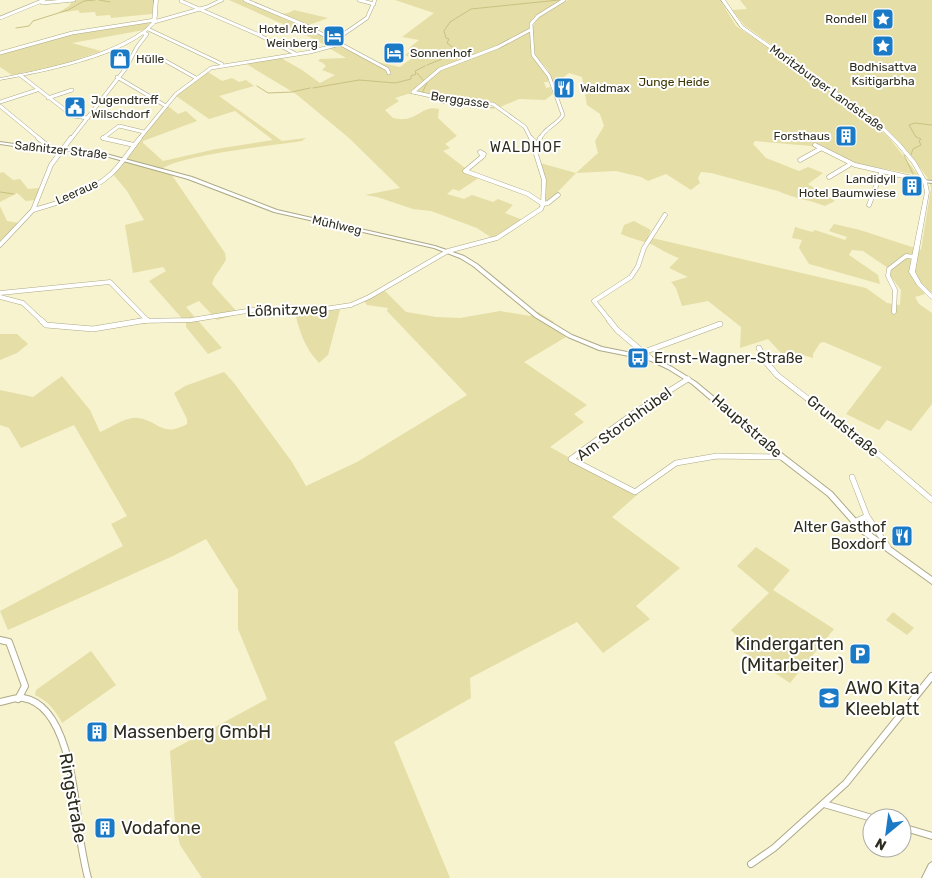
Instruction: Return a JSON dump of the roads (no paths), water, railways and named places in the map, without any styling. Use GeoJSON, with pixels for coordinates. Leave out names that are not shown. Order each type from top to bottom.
{"type":"FeatureCollection","features":[{"type":"Feature","properties":{"kind":"main road"},"geometry":{"type":"LineString","coordinates":[[0,79],[79,61],[143,33],[155,21],[156,0]]}},
{"type":"Feature","properties":{"kind":"main road","name":"Moritzburger Landstraße"},"geometry":{"type":"LineString","coordinates":[[723,0],[742,27],[875,121],[904,150],[925,181]]}},
{"type":"Feature","properties":{"kind":"main road"},"geometry":{"type":"LineString","coordinates":[[925,181],[925,202],[912,272],[919,284],[932,297]]}},
{"type":"Feature","properties":{"kind":"street"},"geometry":{"type":"LineString","coordinates":[[0,17],[44,0]]}},
{"type":"Feature","properties":{"kind":"street"},"geometry":{"type":"LineString","coordinates":[[38,3],[74,0]]}},
{"type":"Feature","properties":{"kind":"street"},"geometry":{"type":"LineString","coordinates":[[0,53],[72,32],[155,21],[207,7],[222,0]]}},
{"type":"Feature","properties":{"kind":"street"},"geometry":{"type":"LineString","coordinates":[[245,0],[336,40],[387,69],[389,73]]}},
{"type":"Feature","properties":{"kind":"street"},"geometry":{"type":"LineString","coordinates":[[336,40],[366,18],[374,2],[359,0]]}},
{"type":"Feature","properties":{"kind":"street"},"geometry":{"type":"LineString","coordinates":[[483,156],[467,167],[465,172],[516,188],[543,204],[544,180],[535,151],[547,128],[560,120],[563,115],[546,70],[533,55],[530,30],[531,24],[538,16],[564,0]]}},
{"type":"Feature","properties":{"kind":"street"},"geometry":{"type":"LineString","coordinates":[[181,1],[297,54]]}},
{"type":"Feature","properties":{"kind":"street"},"geometry":{"type":"LineString","coordinates":[[148,29],[223,64]]}},
{"type":"Feature","properties":{"kind":"street","name":"Berggasse"},"geometry":{"type":"LineString","coordinates":[[530,30],[466,61],[440,69],[413,92],[458,102],[493,104],[525,127],[532,140],[537,144]]}},
{"type":"Feature","properties":{"kind":"street"},"geometry":{"type":"LineString","coordinates":[[0,245],[33,210],[51,165],[134,57],[137,47],[147,34],[143,33]]}},
{"type":"Feature","properties":{"kind":"street","name":"Leeraue"},"geometry":{"type":"LineString","coordinates":[[33,210],[94,186],[111,174],[181,89],[211,68],[223,64],[297,54],[340,44]]}},
{"type":"Feature","properties":{"kind":"street"},"geometry":{"type":"LineString","coordinates":[[155,55],[196,78]]}},
{"type":"Feature","properties":{"kind":"street"},"geometry":{"type":"LineString","coordinates":[[20,75],[73,116],[88,118]]}},
{"type":"Feature","properties":{"kind":"street"},"geometry":{"type":"LineString","coordinates":[[117,77],[166,106]]}},
{"type":"Feature","properties":{"kind":"street"},"geometry":{"type":"LineString","coordinates":[[37,90],[0,104],[52,149]]}},
{"type":"Feature","properties":{"kind":"street"},"geometry":{"type":"LineString","coordinates":[[48,98],[72,90]]}},
{"type":"Feature","properties":{"kind":"street"},"geometry":{"type":"LineString","coordinates":[[134,145],[103,138],[119,126],[144,132]]}},
{"type":"Feature","properties":{"kind":"street","name":"Saßnitzer Straße"},"geometry":{"type":"LineString","coordinates":[[0,143],[91,151],[122,159]]}},
{"type":"Feature","properties":{"kind":"street"},"geometry":{"type":"LineString","coordinates":[[816,145],[849,164],[881,173],[932,182]]}},
{"type":"Feature","properties":{"kind":"street"},"geometry":{"type":"LineString","coordinates":[[800,160],[820,149]]}},
{"type":"Feature","properties":{"kind":"street","name":"Mühlweg"},"geometry":{"type":"LineString","coordinates":[[122,159],[190,178],[276,211],[448,251],[475,265],[536,316]]}},
{"type":"Feature","properties":{"kind":"street"},"geometry":{"type":"LineString","coordinates":[[829,177],[849,164]]}},
{"type":"Feature","properties":{"kind":"street"},"geometry":{"type":"LineString","coordinates":[[869,205],[881,173]]}},
{"type":"Feature","properties":{"kind":"street","name":"Lößnitzweg"},"geometry":{"type":"LineString","coordinates":[[19,302],[29,308],[46,325],[92,329],[147,320],[191,320],[253,310],[312,311],[351,305],[384,290],[448,251],[497,238],[534,214],[541,209],[543,204],[548,203],[558,195]]}},
{"type":"Feature","properties":{"kind":"street"},"geometry":{"type":"LineString","coordinates":[[650,358],[617,330],[594,301],[631,276],[638,266],[644,248],[665,215]]}},
{"type":"Feature","properties":{"kind":"street"},"geometry":{"type":"LineString","coordinates":[[894,312],[895,290],[888,276],[889,268],[906,256],[915,257]]}},
{"type":"Feature","properties":{"kind":"street"},"geometry":{"type":"LineString","coordinates":[[0,295],[22,289],[59,288],[110,282],[147,320]]}},
{"type":"Feature","properties":{"kind":"street"},"geometry":{"type":"LineString","coordinates":[[0,295],[19,302],[22,289]]}},
{"type":"Feature","properties":{"kind":"street"},"geometry":{"type":"LineString","coordinates":[[0,301],[7,299]]}},
{"type":"Feature","properties":{"kind":"street","name":"Hauptstraße"},"geometry":{"type":"LineString","coordinates":[[536,316],[587,344],[601,349],[650,358],[688,378],[782,457],[830,494],[854,522],[932,581]]}},
{"type":"Feature","properties":{"kind":"street"},"geometry":{"type":"LineString","coordinates":[[644,352],[720,324]]}},
{"type":"Feature","properties":{"kind":"street","name":"Grundstraße"},"geometry":{"type":"LineString","coordinates":[[759,348],[770,369],[862,440],[932,500]]}},
{"type":"Feature","properties":{"kind":"street","name":"Am Storchhübel"},"geometry":{"type":"LineString","coordinates":[[688,378],[634,413],[571,459],[635,492],[676,463],[717,456],[782,457]]}},
{"type":"Feature","properties":{"kind":"street"},"geometry":{"type":"LineString","coordinates":[[852,477],[867,516],[890,550]]}},
{"type":"Feature","properties":{"kind":"street"},"geometry":{"type":"LineString","coordinates":[[854,522],[867,516]]}},
{"type":"Feature","properties":{"kind":"street"},"geometry":{"type":"LineString","coordinates":[[0,640],[9,642],[25,686],[18,699]]}},
{"type":"Feature","properties":{"kind":"street"},"geometry":{"type":"LineString","coordinates":[[751,864],[774,848],[846,783],[932,676]]}},
{"type":"Feature","properties":{"kind":"street","name":"Ringstraße"},"geometry":{"type":"LineString","coordinates":[[0,702],[18,699],[36,703],[45,710],[60,733],[73,777],[80,838],[88,878]]}},
{"type":"Feature","properties":{"kind":"street"},"geometry":{"type":"LineString","coordinates":[[826,803],[862,815]]}},
{"type":"Feature","properties":{"kind":"street"},"geometry":{"type":"LineString","coordinates":[[912,830],[932,836]]}},
{"type":"Feature","properties":{"kind":"street"},"geometry":{"type":"LineString","coordinates":[[926,878],[932,867]]}},
{"type":"Feature","properties":{"kind":"waterway"},"geometry":{"type":"LineString","coordinates":[[16,28],[29,26],[33,21],[68,10],[84,1],[95,0]]}},
{"type":"Feature","properties":{"kind":"waterway"},"geometry":{"type":"LineString","coordinates":[[99,0],[110,2]]}},
{"type":"Feature","properties":{"kind":"waterway"},"geometry":{"type":"LineString","coordinates":[[427,65],[452,55],[455,49],[447,43],[449,39],[446,38],[444,31],[450,22],[471,9],[559,0]]}},
{"type":"Feature","properties":{"kind":"waterway"},"geometry":{"type":"LineString","coordinates":[[458,50],[473,54]]}},
{"type":"Feature","properties":{"kind":"waterway"},"geometry":{"type":"LineString","coordinates":[[313,88],[359,80],[395,83],[411,79],[411,76],[416,74],[415,71],[425,66]]}},
{"type":"Feature","properties":{"kind":"waterway"},"geometry":{"type":"LineString","coordinates":[[417,73],[424,81]]}},
{"type":"Feature","properties":{"kind":"waterway"},"geometry":{"type":"LineString","coordinates":[[422,93],[427,83]]}},
{"type":"Feature","properties":{"kind":"waterway"},"geometry":{"type":"LineString","coordinates":[[257,86],[268,93],[292,92],[310,88]]}},
{"type":"Feature","properties":{"kind":"waterway"},"geometry":{"type":"LineString","coordinates":[[441,103],[494,108]]}},
{"type":"Feature","properties":{"kind":"waterway"},"geometry":{"type":"LineString","coordinates":[[911,155],[913,149],[921,145],[919,141],[921,139],[916,137],[909,125],[915,123],[932,125]]}},
{"type":"Feature","properties":{"kind":"waterway"},"geometry":{"type":"LineString","coordinates":[[904,155],[913,174]]}},
{"type":"Feature","properties":{"kind":"waterway"},"geometry":{"type":"LineString","coordinates":[[0,192],[14,194]]}},
{"type":"Feature","properties":{"kind":"place","name":"Rondell"},"geometry":{"type":"Point","coordinates":[883,19]}},
{"type":"Feature","properties":{"kind":"place","name":"Hotel Alter Weinberg"},"geometry":{"type":"Point","coordinates":[334,36]}},
{"type":"Feature","properties":{"kind":"place","name":"Bodhisattva Ksitigarbha"},"geometry":{"type":"Point","coordinates":[883,46]}},
{"type":"Feature","properties":{"kind":"place","name":"Sonnenhof"},"geometry":{"type":"Point","coordinates":[394,53]}},
{"type":"Feature","properties":{"kind":"place","name":"Hülle"},"geometry":{"type":"Point","coordinates":[120,59]}},
{"type":"Feature","properties":{"kind":"place","name":"Waldmax"},"geometry":{"type":"Point","coordinates":[564,88]}},
{"type":"Feature","properties":{"kind":"place","name":"Jugendtreff Wilschdorf"},"geometry":{"type":"Point","coordinates":[75,107]}},
{"type":"Feature","properties":{"kind":"place","name":"Forsthaus"},"geometry":{"type":"Point","coordinates":[846,136]}},
{"type":"Feature","properties":{"kind":"place","name":"Landidyll Hotel Baumwiese"},"geometry":{"type":"Point","coordinates":[912,186]}},
{"type":"Feature","properties":{"kind":"place","name":"Ernst-Wagner-Straße"},"geometry":{"type":"Point","coordinates":[638,358]}},
{"type":"Feature","properties":{"kind":"place","name":"Alter Gasthof Boxdorf"},"geometry":{"type":"Point","coordinates":[902,536]}},
{"type":"Feature","properties":{"kind":"place","name":"Kindergarten (Mitarbeiter)"},"geometry":{"type":"Point","coordinates":[860,654]}},
{"type":"Feature","properties":{"kind":"place","name":"AWO Kita Kleeblatt"},"geometry":{"type":"Point","coordinates":[829,698]}},
{"type":"Feature","properties":{"kind":"place","name":"Massenberg GmbH"},"geometry":{"type":"Point","coordinates":[97,732]}},
{"type":"Feature","properties":{"kind":"place","name":"Vodafone"},"geometry":{"type":"Point","coordinates":[105,828]}},
{"type":"Feature","properties":{"kind":"district","name":"WALDHOF"},"geometry":{"type":"Point","coordinates":[526,147]}},
{"type":"Feature","properties":{"kind":"park label","name":"Junge Heide"},"geometry":{"type":"Point","coordinates":[674,82]}}]}
